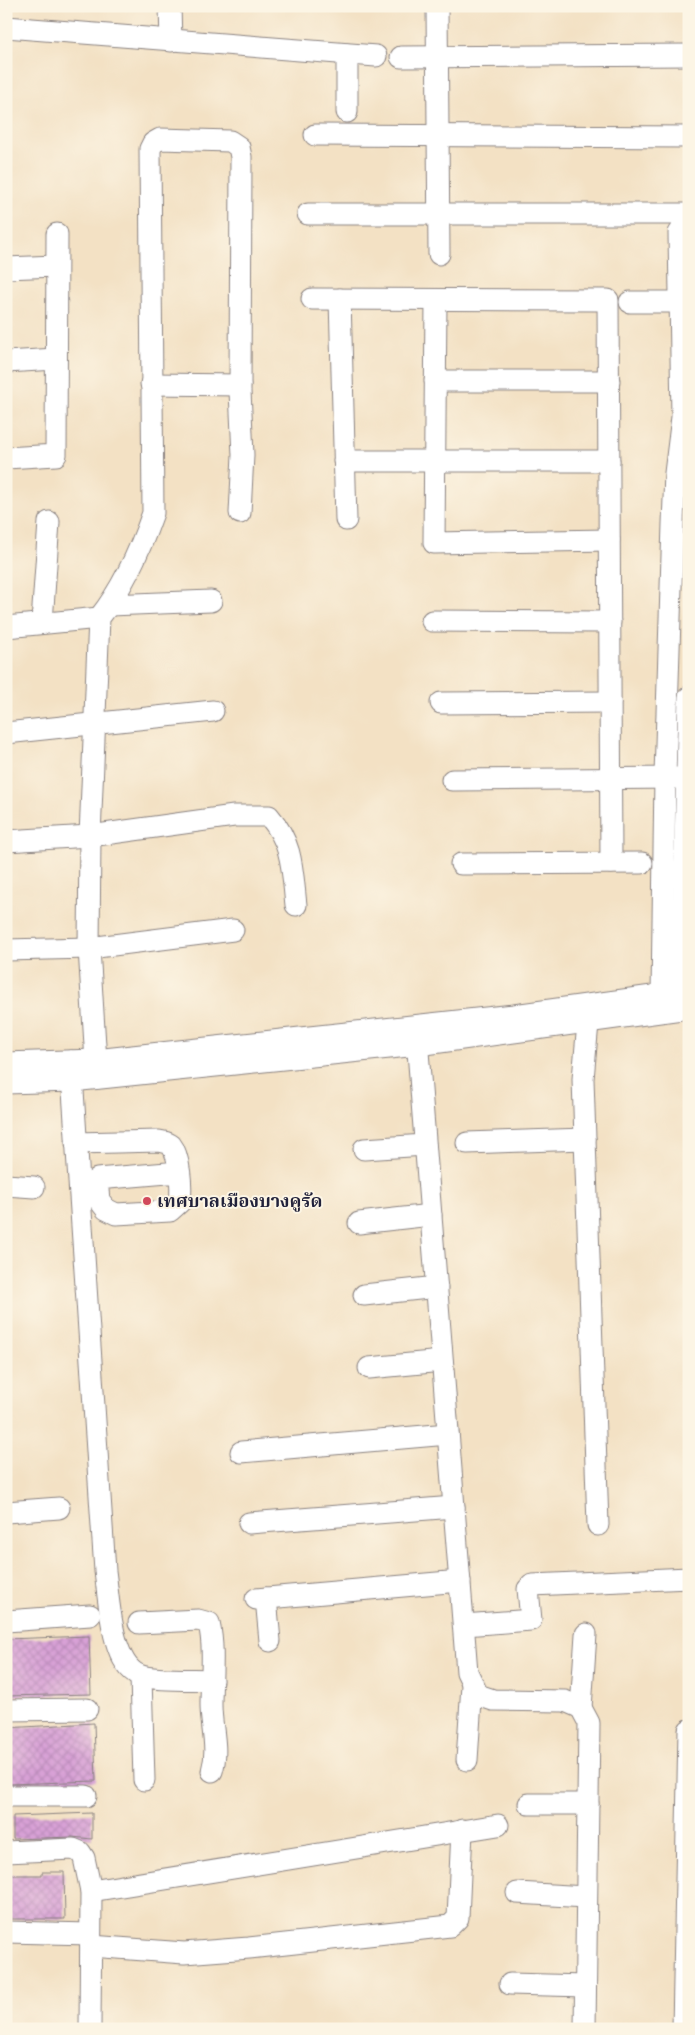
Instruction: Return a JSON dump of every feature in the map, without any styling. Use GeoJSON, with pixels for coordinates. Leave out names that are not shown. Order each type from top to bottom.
{"type":"FeatureCollection","features":[{"type":"Feature","properties":{"kind":"street"},"geometry":{"type":"LineString","coordinates":[[170,6],[171,41]]}},
{"type":"Feature","properties":{"kind":"street"},"geometry":{"type":"LineString","coordinates":[[437,6],[439,254]]}},
{"type":"Feature","properties":{"kind":"street"},"geometry":{"type":"LineString","coordinates":[[6,27],[376,56]]}},
{"type":"Feature","properties":{"kind":"street"},"geometry":{"type":"LineString","coordinates":[[347,54],[347,112]]}},
{"type":"Feature","properties":{"kind":"street"},"geometry":{"type":"LineString","coordinates":[[400,57],[689,55]]}},
{"type":"Feature","properties":{"kind":"street"},"geometry":{"type":"LineString","coordinates":[[315,135],[689,137]]}},
{"type":"Feature","properties":{"kind":"street"},"geometry":{"type":"LineString","coordinates":[[96,1069],[88,948],[95,722],[104,611],[135,559],[153,513],[153,293],[150,149],[153,143],[160,139],[230,141],[239,147],[241,156],[240,385],[243,455],[240,513]]}},
{"type":"Feature","properties":{"kind":"street"},"geometry":{"type":"LineString","coordinates":[[308,214],[689,214]]}},
{"type":"Feature","properties":{"kind":"street"},"geometry":{"type":"LineString","coordinates":[[680,997],[676,778],[681,525],[676,473],[682,417],[680,234],[689,221]]}},
{"type":"Feature","properties":{"kind":"street"},"geometry":{"type":"LineString","coordinates":[[6,458],[56,455],[56,234]]}},
{"type":"Feature","properties":{"kind":"street"},"geometry":{"type":"LineString","coordinates":[[6,268],[56,266]]}},
{"type":"Feature","properties":{"kind":"street"},"geometry":{"type":"LineString","coordinates":[[312,299],[608,300],[610,863]]}},
{"type":"Feature","properties":{"kind":"street"},"geometry":{"type":"LineString","coordinates":[[340,300],[346,520]]}},
{"type":"Feature","properties":{"kind":"street"},"geometry":{"type":"LineString","coordinates":[[436,300],[434,544],[609,540]]}},
{"type":"Feature","properties":{"kind":"street"},"geometry":{"type":"LineString","coordinates":[[630,302],[681,302]]}},
{"type":"Feature","properties":{"kind":"street"},"geometry":{"type":"LineString","coordinates":[[6,362],[56,359]]}},
{"type":"Feature","properties":{"kind":"street"},"geometry":{"type":"LineString","coordinates":[[435,381],[608,381]]}},
{"type":"Feature","properties":{"kind":"street"},"geometry":{"type":"LineString","coordinates":[[152,384],[240,385]]}},
{"type":"Feature","properties":{"kind":"street"},"geometry":{"type":"LineString","coordinates":[[344,461],[609,461]]}},
{"type":"Feature","properties":{"kind":"street"},"geometry":{"type":"LineString","coordinates":[[42,622],[50,522]]}},
{"type":"Feature","properties":{"kind":"street"},"geometry":{"type":"LineString","coordinates":[[6,627],[104,611],[211,601]]}},
{"type":"Feature","properties":{"kind":"street"},"geometry":{"type":"LineString","coordinates":[[432,621],[610,622]]}},
{"type":"Feature","properties":{"kind":"street"},"geometry":{"type":"LineString","coordinates":[[676,778],[689,697]]}},
{"type":"Feature","properties":{"kind":"street"},"geometry":{"type":"LineString","coordinates":[[441,703],[610,702]]}},
{"type":"Feature","properties":{"kind":"street"},"geometry":{"type":"LineString","coordinates":[[6,733],[95,722],[213,711]]}},
{"type":"Feature","properties":{"kind":"street"},"geometry":{"type":"LineString","coordinates":[[452,780],[676,778]]}},
{"type":"Feature","properties":{"kind":"street"},"geometry":{"type":"LineString","coordinates":[[6,840],[90,836],[234,816],[269,816],[282,830],[291,854],[296,905]]}},
{"type":"Feature","properties":{"kind":"street"},"geometry":{"type":"LineString","coordinates":[[461,864],[642,863]]}},
{"type":"Feature","properties":{"kind":"street"},"geometry":{"type":"LineString","coordinates":[[6,950],[88,948],[234,930]]}},
{"type":"Feature","properties":{"kind":"street"},"geometry":{"type":"LineString","coordinates":[[6,1083],[72,1071],[417,1035],[588,1023],[680,997]]}},
{"type":"Feature","properties":{"kind":"street"},"geometry":{"type":"LineString","coordinates":[[417,1035],[514,1015],[680,997]]}},
{"type":"Feature","properties":{"kind":"street"},"geometry":{"type":"LineString","coordinates":[[588,1023],[583,1079],[598,1525]]}},
{"type":"Feature","properties":{"kind":"street"},"geometry":{"type":"LineString","coordinates":[[417,1035],[467,1672],[478,1695],[493,1700],[565,1701],[581,1708]]}},
{"type":"Feature","properties":{"kind":"street"},"geometry":{"type":"LineString","coordinates":[[6,1063],[72,1071]]}},
{"type":"Feature","properties":{"kind":"street"},"geometry":{"type":"LineString","coordinates":[[72,1071],[76,1142],[88,1180],[106,1209],[116,1214],[170,1211],[180,1202],[182,1188],[172,1147],[169,1143],[160,1141],[76,1142]]}},
{"type":"Feature","properties":{"kind":"street"},"geometry":{"type":"LineString","coordinates":[[468,1143],[585,1139]]}},
{"type":"Feature","properties":{"kind":"street"},"geometry":{"type":"LineString","coordinates":[[364,1150],[425,1145]]}},
{"type":"Feature","properties":{"kind":"street"},"geometry":{"type":"LineString","coordinates":[[88,1180],[179,1172]]}},
{"type":"Feature","properties":{"kind":"street"},"geometry":{"type":"LineString","coordinates":[[88,1180],[106,1580],[114,1634],[128,1669],[141,1676],[212,1680]]}},
{"type":"Feature","properties":{"kind":"street"},"geometry":{"type":"LineString","coordinates":[[6,1185],[34,1187]]}},
{"type":"Feature","properties":{"kind":"street"},"geometry":{"type":"LineString","coordinates":[[358,1223],[431,1215]]}},
{"type":"Feature","properties":{"kind":"street"},"geometry":{"type":"LineString","coordinates":[[364,1295],[437,1287]]}},
{"type":"Feature","properties":{"kind":"street"},"geometry":{"type":"LineString","coordinates":[[369,1368],[442,1361]]}},
{"type":"Feature","properties":{"kind":"street"},"geometry":{"type":"LineString","coordinates":[[241,1452],[448,1434]]}},
{"type":"Feature","properties":{"kind":"street"},"geometry":{"type":"LineString","coordinates":[[249,1523],[454,1507]]}},
{"type":"Feature","properties":{"kind":"street"},"geometry":{"type":"LineString","coordinates":[[6,1512],[59,1508]]}},
{"type":"Feature","properties":{"kind":"street"},"geometry":{"type":"LineString","coordinates":[[464,1625],[531,1620],[528,1589],[532,1585],[689,1578]]}},
{"type":"Feature","properties":{"kind":"street"},"geometry":{"type":"LineString","coordinates":[[270,1641],[261,1599],[460,1581]]}},
{"type":"Feature","properties":{"kind":"street"},"geometry":{"type":"LineString","coordinates":[[6,1621],[90,1615]]}},
{"type":"Feature","properties":{"kind":"street"},"geometry":{"type":"LineString","coordinates":[[139,1623],[198,1620],[210,1623],[213,1638],[211,1707],[216,1758],[212,1771]]}},
{"type":"Feature","properties":{"kind":"street"},"geometry":{"type":"LineString","coordinates":[[585,2029],[589,1723],[581,1708],[586,1634]]}},
{"type":"Feature","properties":{"kind":"street"},"geometry":{"type":"LineString","coordinates":[[141,1676],[144,1780]]}},
{"type":"Feature","properties":{"kind":"street"},"geometry":{"type":"LineString","coordinates":[[467,1760],[472,1685]]}},
{"type":"Feature","properties":{"kind":"street"},"geometry":{"type":"LineString","coordinates":[[6,1710],[87,1709]]}},
{"type":"Feature","properties":{"kind":"street"},"geometry":{"type":"LineString","coordinates":[[683,2029],[689,1730]]}},
{"type":"Feature","properties":{"kind":"street"},"geometry":{"type":"LineString","coordinates":[[6,1796],[86,1796]]}},
{"type":"Feature","properties":{"kind":"street"},"geometry":{"type":"LineString","coordinates":[[530,1804],[588,1804]]}},
{"type":"Feature","properties":{"kind":"street"},"geometry":{"type":"LineString","coordinates":[[91,1891],[498,1824]]}},
{"type":"Feature","properties":{"kind":"street"},"geometry":{"type":"LineString","coordinates":[[6,1932],[91,1940],[184,1953],[450,1926],[458,1918],[462,1830]]}},
{"type":"Feature","properties":{"kind":"street"},"geometry":{"type":"LineString","coordinates":[[6,1852],[73,1849],[80,1852],[84,1858],[91,1891],[90,2029]]}},
{"type":"Feature","properties":{"kind":"street"},"geometry":{"type":"LineString","coordinates":[[517,1893],[586,1897]]}},
{"type":"Feature","properties":{"kind":"street"},"geometry":{"type":"LineString","coordinates":[[510,1984],[585,1986]]}},
{"type":"Feature","properties":{"kind":"building"},"geometry":{"type":"Polygon","coordinates":[[[89,1636],[91,1694],[6,1696],[6,1639],[89,1636]]]}},
{"type":"Feature","properties":{"kind":"building"},"geometry":{"type":"Polygon","coordinates":[[[94,1723],[96,1781],[8,1784],[6,1728],[94,1723]]]}},
{"type":"Feature","properties":{"kind":"building"},"geometry":{"type":"Polygon","coordinates":[[[92,1813],[92,1839],[72,1837],[13,1839],[13,1816],[92,1813]]]}},
{"type":"Feature","properties":{"kind":"building"},"geometry":{"type":"Polygon","coordinates":[[[42,1872],[64,1872],[65,1919],[9,1919],[8,1875],[42,1875],[42,1872]]]}},
{"type":"Feature","properties":{"kind":"place","name":"เทศบาลเมืองบางคูรัด"},"geometry":{"type":"Point","coordinates":[147,1201]}}]}
